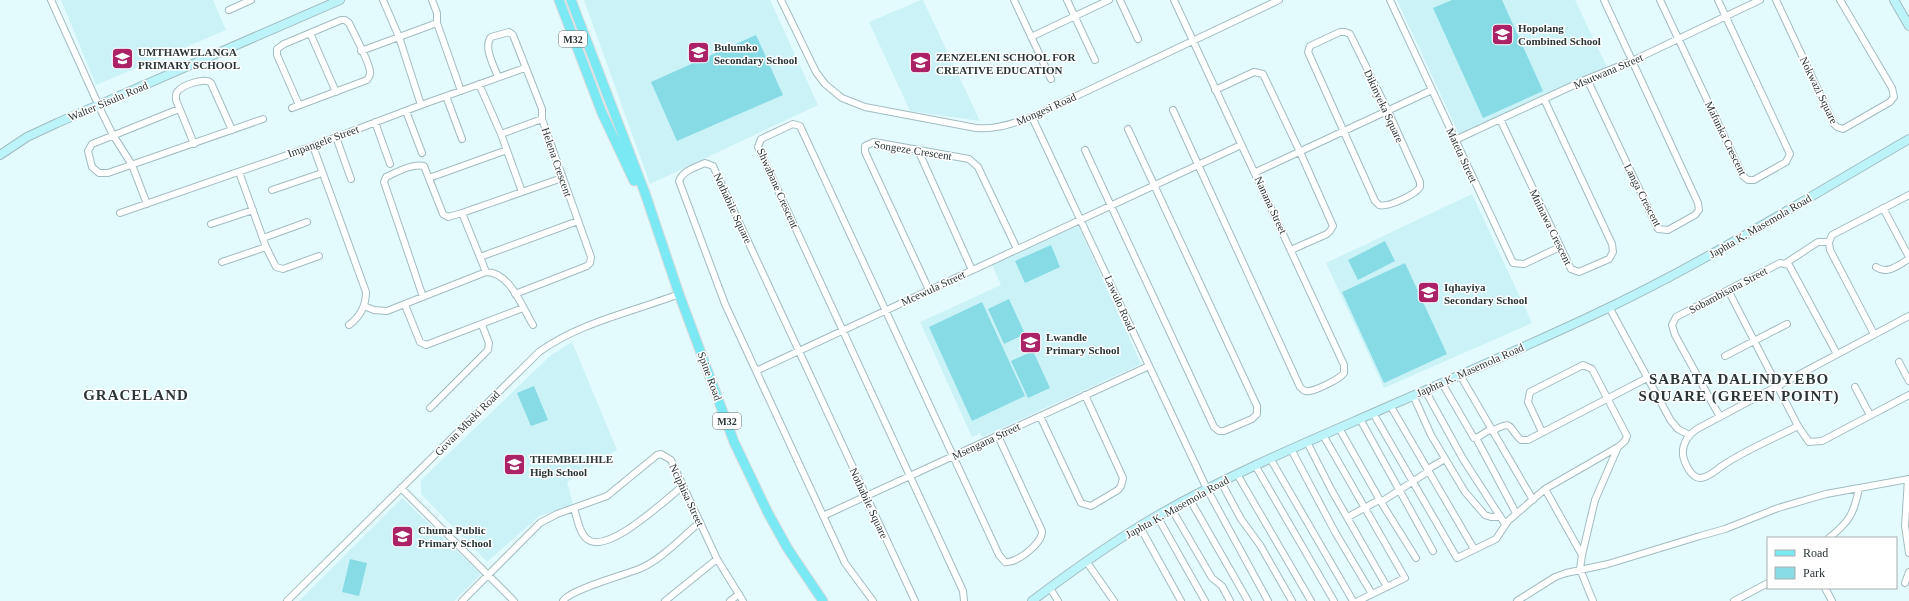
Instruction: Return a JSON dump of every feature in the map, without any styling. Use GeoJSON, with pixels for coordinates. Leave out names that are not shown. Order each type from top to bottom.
{"type":"FeatureCollection","features":[{"type":"Feature","properties":{"kind":"main road","name":"Walter Sisulu Road"},"geometry":{"type":"LineString","coordinates":[[0,155],[39,132],[98,105],[340,0]]}},
{"type":"Feature","properties":{"kind":"main road","name":"Spine Road"},"geometry":{"type":"LineString","coordinates":[[559,0],[602,113],[656,230]]}},
{"type":"Feature","properties":{"kind":"main road","name":"Spine Road"},"geometry":{"type":"LineString","coordinates":[[571,0],[645,193],[656,230],[734,442],[751,479],[788,549],[823,601]]}},
{"type":"Feature","properties":{"kind":"main road"},"geometry":{"type":"LineString","coordinates":[[1894,0],[1909,26]]}},
{"type":"Feature","properties":{"kind":"main road","name":"Japhta K. Masemola Road"},"geometry":{"type":"LineString","coordinates":[[1032,601],[1086,561],[1157,516],[1207,488],[1270,458],[1460,375],[1609,307],[1724,247],[1909,139]]}},
{"type":"Feature","properties":{"kind":"main road","name":"Walter Sisulu Road"},"geometry":{"type":"LineString","coordinates":[[0,152],[10,148]]}},
{"type":"Feature","properties":{"kind":"street"},"geometry":{"type":"LineString","coordinates":[[51,0],[112,135],[132,165],[147,204]]}},
{"type":"Feature","properties":{"kind":"street"},"geometry":{"type":"LineString","coordinates":[[229,10],[241,2],[251,0]]}},
{"type":"Feature","properties":{"kind":"street"},"geometry":{"type":"LineString","coordinates":[[383,0],[399,37],[421,105]]}},
{"type":"Feature","properties":{"kind":"street"},"geometry":{"type":"LineString","coordinates":[[432,0],[437,14],[437,23],[461,91]]}},
{"type":"Feature","properties":{"kind":"street","name":"Mongesi Road"},"geometry":{"type":"LineString","coordinates":[[781,0],[816,72],[834,92],[849,101],[866,107],[976,128],[1000,128],[1032,117],[1279,0]]}},
{"type":"Feature","properties":{"kind":"street"},"geometry":{"type":"LineString","coordinates":[[1014,0],[1051,79]]}},
{"type":"Feature","properties":{"kind":"street"},"geometry":{"type":"LineString","coordinates":[[1067,0],[1095,60]]}},
{"type":"Feature","properties":{"kind":"street"},"geometry":{"type":"LineString","coordinates":[[1031,37],[1109,0]]}},
{"type":"Feature","properties":{"kind":"street"},"geometry":{"type":"LineString","coordinates":[[1120,0],[1138,39]]}},
{"type":"Feature","properties":{"kind":"street","name":"Nanana Street"},"geometry":{"type":"LineString","coordinates":[[1174,0],[1241,145],[1256,172],[1345,370],[1340,378],[1307,391],[1300,387],[1199,165]]}},
{"type":"Feature","properties":{"kind":"street","name":"Mateta Street"},"geometry":{"type":"LineString","coordinates":[[1390,0],[1513,263],[1524,264],[1560,247]]}},
{"type":"Feature","properties":{"kind":"street","name":"Langa Crescent"},"geometry":{"type":"LineString","coordinates":[[1587,79],[1656,226],[1662,231],[1668,230],[1695,216],[1699,210],[1698,203],[1604,0]]}},
{"type":"Feature","properties":{"kind":"street"},"geometry":{"type":"LineString","coordinates":[[1660,0],[1679,39]]}},
{"type":"Feature","properties":{"kind":"street"},"geometry":{"type":"LineString","coordinates":[[1718,0],[1726,16]]}},
{"type":"Feature","properties":{"kind":"street","name":"Msutwana Street"},"geometry":{"type":"LineString","coordinates":[[1455,140],[1587,79],[1632,61],[1760,0]]}},
{"type":"Feature","properties":{"kind":"street","name":"Nokwazi Square"},"geometry":{"type":"LineString","coordinates":[[1776,0],[1834,124],[1836,127],[1843,129],[1890,102],[1894,97],[1892,88],[1840,0]]}},
{"type":"Feature","properties":{"kind":"street","name":"Mafunka Crescent"},"geometry":{"type":"LineString","coordinates":[[1679,39],[1743,176],[1748,180],[1758,179],[1786,162],[1790,154],[1726,16]]}},
{"type":"Feature","properties":{"kind":"street"},"geometry":{"type":"LineString","coordinates":[[292,108],[367,80],[370,76],[370,71],[349,24],[345,20],[341,20],[284,44],[277,49],[277,55],[299,105]]}},
{"type":"Feature","properties":{"kind":"street"},"geometry":{"type":"LineString","coordinates":[[361,51],[437,23]]}},
{"type":"Feature","properties":{"kind":"street"},"geometry":{"type":"LineString","coordinates":[[498,77],[488,48],[488,41],[491,37],[504,32],[513,35],[542,110],[542,119]]}},
{"type":"Feature","properties":{"kind":"street","name":"Dikinyeka Square"},"geometry":{"type":"LineString","coordinates":[[1340,32],[1350,34],[1388,111],[1420,185],[1416,192],[1387,206],[1379,205],[1375,200],[1308,52],[1310,46],[1340,32]]}},
{"type":"Feature","properties":{"kind":"street"},"geometry":{"type":"LineString","coordinates":[[310,33],[336,92]]}},
{"type":"Feature","properties":{"kind":"street","name":"Impangele Street"},"geometry":{"type":"LineString","coordinates":[[120,213],[313,146],[406,110],[525,68]]}},
{"type":"Feature","properties":{"kind":"street"},"geometry":{"type":"LineString","coordinates":[[1215,90],[1254,72],[1262,74],[1300,152],[1333,226],[1327,234],[1292,250]]}},
{"type":"Feature","properties":{"kind":"street"},"geometry":{"type":"LineString","coordinates":[[194,144],[179,109],[176,94],[179,89],[203,79],[208,80],[211,83],[232,130]]}},
{"type":"Feature","properties":{"kind":"street"},"geometry":{"type":"LineString","coordinates":[[480,84],[501,134],[522,192]]}},
{"type":"Feature","properties":{"kind":"street"},"geometry":{"type":"LineString","coordinates":[[1256,172],[1432,90]]}},
{"type":"Feature","properties":{"kind":"street"},"geometry":{"type":"LineString","coordinates":[[446,96],[462,139]]}},
{"type":"Feature","properties":{"kind":"street","name":"Mninawa Crescent"},"geometry":{"type":"LineString","coordinates":[[1500,119],[1571,268],[1576,272],[1582,271],[1609,259],[1613,252],[1612,244],[1544,99]]}},
{"type":"Feature","properties":{"kind":"street"},"geometry":{"type":"LineString","coordinates":[[179,109],[92,144],[88,148],[92,167],[96,171],[103,174],[194,144],[263,119]]}},
{"type":"Feature","properties":{"kind":"street"},"geometry":{"type":"LineString","coordinates":[[406,110],[422,153]]}},
{"type":"Feature","properties":{"kind":"street"},"geometry":{"type":"LineString","coordinates":[[1173,110],[1199,165]]}},
{"type":"Feature","properties":{"kind":"street","name":"Lawulo Road"},"geometry":{"type":"LineString","coordinates":[[1032,117],[1082,219],[1207,488],[1268,601]]}},
{"type":"Feature","properties":{"kind":"street","name":"Helena Crescent"},"geometry":{"type":"LineString","coordinates":[[501,134],[542,119],[591,257],[590,263],[587,266],[515,294]]}},
{"type":"Feature","properties":{"kind":"street"},"geometry":{"type":"LineString","coordinates":[[375,122],[390,164]]}},
{"type":"Feature","properties":{"kind":"street","name":"Shwabane Crescent"},"geometry":{"type":"LineString","coordinates":[[964,601],[964,591],[758,147],[760,139],[793,124],[800,126],[999,555],[1005,562],[1015,561],[1038,543],[1042,531],[998,436]]}},
{"type":"Feature","properties":{"kind":"street"},"geometry":{"type":"LineString","coordinates":[[1085,150],[1214,426],[1219,431],[1224,431],[1252,418],[1257,414],[1258,408],[1128,129]]}},
{"type":"Feature","properties":{"kind":"street"},"geometry":{"type":"LineString","coordinates":[[336,137],[351,179]]}},
{"type":"Feature","properties":{"kind":"street","name":"Songeze Crescent"},"geometry":{"type":"LineString","coordinates":[[929,290],[865,152],[865,146],[874,142],[969,159],[974,162],[978,167],[1017,250]]}},
{"type":"Feature","properties":{"kind":"street","name":"Mcewula Street"},"geometry":{"type":"LineString","coordinates":[[756,371],[1241,145]]}},
{"type":"Feature","properties":{"kind":"street"},"geometry":{"type":"LineString","coordinates":[[313,146],[366,292],[364,306],[356,320],[349,324]]}},
{"type":"Feature","properties":{"kind":"street"},"geometry":{"type":"LineString","coordinates":[[430,178],[507,150]]}},
{"type":"Feature","properties":{"kind":"street"},"geometry":{"type":"LineString","coordinates":[[918,150],[972,270]]}},
{"type":"Feature","properties":{"kind":"street","name":"Nothabile Square"},"geometry":{"type":"LineString","coordinates":[[873,601],[845,563],[716,282],[679,180],[680,176],[684,173],[705,163],[713,166],[915,601]]}},
{"type":"Feature","properties":{"kind":"street"},"geometry":{"type":"LineString","coordinates":[[423,296],[384,182],[386,177],[418,165],[424,166],[443,214],[448,217],[562,178]]}},
{"type":"Feature","properties":{"kind":"street"},"geometry":{"type":"LineString","coordinates":[[240,172],[266,247],[274,265],[278,269],[283,269],[319,256]]}},
{"type":"Feature","properties":{"kind":"street"},"geometry":{"type":"LineString","coordinates":[[272,190],[322,173]]}},
{"type":"Feature","properties":{"kind":"street"},"geometry":{"type":"LineString","coordinates":[[1874,334],[1830,250],[1829,242],[1832,235],[1909,195]]}},
{"type":"Feature","properties":{"kind":"street"},"geometry":{"type":"LineString","coordinates":[[1876,267],[1881,270],[1888,270],[1909,258],[1883,208]]}},
{"type":"Feature","properties":{"kind":"street"},"geometry":{"type":"LineString","coordinates":[[211,224],[253,210]]}},
{"type":"Feature","properties":{"kind":"street"},"geometry":{"type":"LineString","coordinates":[[462,213],[486,272]]}},
{"type":"Feature","properties":{"kind":"street"},"geometry":{"type":"LineString","coordinates":[[480,257],[578,220]]}},
{"type":"Feature","properties":{"kind":"street"},"geometry":{"type":"LineString","coordinates":[[263,238],[307,222]]}},
{"type":"Feature","properties":{"kind":"street","name":"Sobambisana Street"},"geometry":{"type":"LineString","coordinates":[[1720,416],[1675,335],[1672,325],[1676,317],[1776,265],[1786,263],[1818,242],[1829,242]]}},
{"type":"Feature","properties":{"kind":"street"},"geometry":{"type":"LineString","coordinates":[[222,262],[266,247]]}},
{"type":"Feature","properties":{"kind":"street"},"geometry":{"type":"LineString","coordinates":[[1786,263],[1792,268],[1837,354]]}},
{"type":"Feature","properties":{"kind":"street"},"geometry":{"type":"LineString","coordinates":[[364,306],[374,310],[387,311],[486,272],[494,272],[504,278],[533,325]]}},
{"type":"Feature","properties":{"kind":"street"},"geometry":{"type":"LineString","coordinates":[[1728,290],[1798,426],[1809,442],[1818,443],[1909,395]]}},
{"type":"Feature","properties":{"kind":"street","name":"Govan Mbeki Road"},"geometry":{"type":"LineString","coordinates":[[287,601],[531,359],[548,345],[574,331],[679,294]]}},
{"type":"Feature","properties":{"kind":"street"},"geometry":{"type":"LineString","coordinates":[[405,305],[422,344],[430,344],[523,308]]}},
{"type":"Feature","properties":{"kind":"street"},"geometry":{"type":"LineString","coordinates":[[1609,307],[1671,421],[1678,429],[1689,435]]}},
{"type":"Feature","properties":{"kind":"street"},"geometry":{"type":"LineString","coordinates":[[1798,426],[1727,463],[1703,478],[1697,478],[1692,474],[1683,454],[1689,435],[1720,416],[1909,316]]}},
{"type":"Feature","properties":{"kind":"street"},"geometry":{"type":"LineString","coordinates":[[1724,356],[1787,324]]}},
{"type":"Feature","properties":{"kind":"street"},"geometry":{"type":"LineString","coordinates":[[430,408],[488,350],[489,343],[482,325]]}},
{"type":"Feature","properties":{"kind":"street"},"geometry":{"type":"LineString","coordinates":[[1899,362],[1909,381]]}},
{"type":"Feature","properties":{"kind":"street","name":"Msengana Street"},"geometry":{"type":"LineString","coordinates":[[823,516],[998,436],[1085,394],[1149,366]]}},
{"type":"Feature","properties":{"kind":"street"},"geometry":{"type":"LineString","coordinates":[[1373,413],[1457,558],[1496,538],[1505,524],[1516,513],[1545,489],[1618,447],[1625,441],[1626,434],[1592,369],[1586,366],[1580,366],[1530,392],[1528,402],[1542,432]]}},
{"type":"Feature","properties":{"kind":"street"},"geometry":{"type":"LineString","coordinates":[[1460,375],[1533,500]]}},
{"type":"Feature","properties":{"kind":"street"},"geometry":{"type":"LineString","coordinates":[[1476,438],[1491,430],[1503,426],[1509,426],[1512,427],[1521,440],[1531,439],[1647,378]]}},
{"type":"Feature","properties":{"kind":"street"},"geometry":{"type":"LineString","coordinates":[[1442,383],[1473,436],[1476,438],[1516,513]]}},
{"type":"Feature","properties":{"kind":"street"},"geometry":{"type":"LineString","coordinates":[[1855,387],[1870,415]]}},
{"type":"Feature","properties":{"kind":"street"},"geometry":{"type":"LineString","coordinates":[[1425,390],[1463,459],[1505,524]]}},
{"type":"Feature","properties":{"kind":"street"},"geometry":{"type":"LineString","coordinates":[[1040,416],[1081,503],[1091,506],[1118,490],[1121,486],[1123,478],[1085,394]]}},
{"type":"Feature","properties":{"kind":"street"},"geometry":{"type":"LineString","coordinates":[[1413,395],[1424,420],[1465,492],[1488,517],[1500,517]]}},
{"type":"Feature","properties":{"kind":"street"},"geometry":{"type":"LineString","coordinates":[[1390,405],[1474,549]]}},
{"type":"Feature","properties":{"kind":"street"},"geometry":{"type":"LineString","coordinates":[[1360,419],[1398,492],[1433,552]]}},
{"type":"Feature","properties":{"kind":"street"},"geometry":{"type":"LineString","coordinates":[[1339,428],[1380,501],[1416,558]]}},
{"type":"Feature","properties":{"kind":"street"},"geometry":{"type":"LineString","coordinates":[[1323,435],[1405,578],[1358,601]]}},
{"type":"Feature","properties":{"kind":"street"},"geometry":{"type":"LineString","coordinates":[[1307,442],[1332,491],[1387,587]]}},
{"type":"Feature","properties":{"kind":"street"},"geometry":{"type":"LineString","coordinates":[[1594,601],[1580,569],[1582,555],[1595,500],[1618,447]]}},
{"type":"Feature","properties":{"kind":"street"},"geometry":{"type":"LineString","coordinates":[[1291,449],[1335,532],[1372,594]]}},
{"type":"Feature","properties":{"kind":"street","name":"Nciphisa Street"},"geometry":{"type":"LineString","coordinates":[[462,601],[540,523],[557,514],[607,496],[659,454],[665,455],[671,460],[717,559],[743,601]]}},
{"type":"Feature","properties":{"kind":"street"},"geometry":{"type":"LineString","coordinates":[[1270,458],[1353,601]]}},
{"type":"Feature","properties":{"kind":"street"},"geometry":{"type":"LineString","coordinates":[[1348,517],[1398,492],[1445,459]]}},
{"type":"Feature","properties":{"kind":"street"},"geometry":{"type":"LineString","coordinates":[[1255,465],[1334,601]]}},
{"type":"Feature","properties":{"kind":"street"},"geometry":{"type":"LineString","coordinates":[[1237,474],[1311,601]]}},
{"type":"Feature","properties":{"kind":"street"},"geometry":{"type":"LineString","coordinates":[[1516,601],[1555,577],[1580,569],[1608,564],[1718,531],[1778,508],[1826,494],[1908,479],[1905,532],[1909,553]]}},
{"type":"Feature","properties":{"kind":"street"},"geometry":{"type":"LineString","coordinates":[[1221,482],[1241,519],[1260,545],[1292,601]]}},
{"type":"Feature","properties":{"kind":"street"},"geometry":{"type":"LineString","coordinates":[[574,508],[584,537],[592,542],[602,542],[630,528],[682,486]]}},
{"type":"Feature","properties":{"kind":"street"},"geometry":{"type":"LineString","coordinates":[[401,488],[514,601]]}},
{"type":"Feature","properties":{"kind":"street"},"geometry":{"type":"LineString","coordinates":[[1831,537],[1843,527],[1852,515],[1856,506],[1859,488]]}},
{"type":"Feature","properties":{"kind":"street"},"geometry":{"type":"LineString","coordinates":[[1545,489],[1582,555]]}},
{"type":"Feature","properties":{"kind":"street"},"geometry":{"type":"LineString","coordinates":[[1189,498],[1248,601]]}},
{"type":"Feature","properties":{"kind":"street"},"geometry":{"type":"LineString","coordinates":[[1171,508],[1212,578],[1222,586],[1229,599],[1222,601]]}},
{"type":"Feature","properties":{"kind":"street"},"geometry":{"type":"LineString","coordinates":[[1157,516],[1205,601]]}},
{"type":"Feature","properties":{"kind":"street"},"geometry":{"type":"LineString","coordinates":[[563,601],[565,598],[577,591],[646,566],[700,522]]}},
{"type":"Feature","properties":{"kind":"street"},"geometry":{"type":"LineString","coordinates":[[1140,527],[1181,601]]}},
{"type":"Feature","properties":{"kind":"street"},"geometry":{"type":"LineString","coordinates":[[666,601],[717,559]]}},
{"type":"Feature","properties":{"kind":"street"},"geometry":{"type":"LineString","coordinates":[[1086,561],[1114,601]]}},
{"type":"Feature","properties":{"kind":"street"},"geometry":{"type":"LineString","coordinates":[[1905,583],[1909,572]]}},
{"type":"Feature","properties":{"kind":"street"},"geometry":{"type":"LineString","coordinates":[[1734,601],[1767,584]]}},
{"type":"Feature","properties":{"kind":"street"},"geometry":{"type":"LineString","coordinates":[[1050,588],[1058,601]]}},
{"type":"Feature","properties":{"kind":"street"},"geometry":{"type":"LineString","coordinates":[[1826,589],[1832,601]]}},
{"type":"Feature","properties":{"kind":"street"},"geometry":{"type":"LineString","coordinates":[[730,601],[738,594]]}},
{"type":"Feature","properties":{"kind":"shaded area","name":"UMTHAWELANGA PRIMARY SCHOOL"},"geometry":{"type":"Polygon","coordinates":[[[61,0],[213,0],[226,30],[96,85],[61,0]]]}},
{"type":"Feature","properties":{"kind":"shaded area","name":"Bulumko Secondary School"},"geometry":{"type":"Polygon","coordinates":[[[584,0],[770,0],[818,105],[650,184],[584,0]]]}},
{"type":"Feature","properties":{"kind":"shaded area","name":"ZENZELENI SCHOOL FOR CREATIVE EDUCATION"},"geometry":{"type":"Polygon","coordinates":[[[923,0],[980,121],[910,111],[869,22],[923,0]]]}},
{"type":"Feature","properties":{"kind":"shaded area","name":"Hopolang Combined School"},"geometry":{"type":"Polygon","coordinates":[[[1397,0],[1575,0],[1607,67],[1459,134],[1397,0]]]}},
{"type":"Feature","properties":{"kind":"shaded area","name":"Iqhayiya Secondary School"},"geometry":{"type":"Polygon","coordinates":[[[1472,194],[1532,323],[1384,388],[1326,263],[1472,194]]]}},
{"type":"Feature","properties":{"kind":"shaded area","name":"Lwandle Primary School"},"geometry":{"type":"Polygon","coordinates":[[[1078,225],[1141,364],[982,437],[980,433],[972,437],[920,322],[1001,285],[992,265],[1078,225]]]}},
{"type":"Feature","properties":{"kind":"shaded area","name":"THEMBELIHLE High School"},"geometry":{"type":"Polygon","coordinates":[[[572,342],[617,450],[567,482],[573,505],[539,516],[487,562],[421,494],[421,480],[551,355],[572,342]]]}},
{"type":"Feature","properties":{"kind":"shaded area","name":"Chuma Public Primary School"},"geometry":{"type":"Polygon","coordinates":[[[402,498],[481,574],[454,601],[299,601],[402,498]]]}},
{"type":"Feature","properties":{"kind":"green space"},"geometry":{"type":"Polygon","coordinates":[[[1452,0],[1502,0],[1543,91],[1483,118],[1433,8],[1452,0]]]}},
{"type":"Feature","properties":{"kind":"green space"},"geometry":{"type":"Polygon","coordinates":[[[756,35],[783,95],[677,141],[651,82],[756,35]]]}},
{"type":"Feature","properties":{"kind":"green space"},"geometry":{"type":"Polygon","coordinates":[[[1385,241],[1395,261],[1358,280],[1348,260],[1385,241]]]}},
{"type":"Feature","properties":{"kind":"green space"},"geometry":{"type":"Polygon","coordinates":[[[1051,245],[1060,267],[1025,283],[1015,261],[1051,245]]]}},
{"type":"Feature","properties":{"kind":"green space"},"geometry":{"type":"Polygon","coordinates":[[[1405,263],[1447,354],[1384,383],[1342,292],[1405,263]]]}},
{"type":"Feature","properties":{"kind":"green space"},"geometry":{"type":"Polygon","coordinates":[[[1009,299],[1025,334],[1004,344],[988,309],[1009,299]]]}},
{"type":"Feature","properties":{"kind":"green space"},"geometry":{"type":"Polygon","coordinates":[[[982,302],[1025,396],[972,421],[929,327],[982,302]]]}},
{"type":"Feature","properties":{"kind":"green space"},"geometry":{"type":"Polygon","coordinates":[[[1033,351],[1050,388],[1028,398],[1011,361],[1033,351]]]}},
{"type":"Feature","properties":{"kind":"green space"},"geometry":{"type":"Polygon","coordinates":[[[534,386],[548,420],[531,426],[517,393],[534,386]]]}},
{"type":"Feature","properties":{"kind":"green space"},"geometry":{"type":"Polygon","coordinates":[[[350,559],[367,563],[359,596],[342,592],[350,559]]]}},
{"type":"Feature","properties":{"kind":"place","name":"Hopolang Combined School"},"geometry":{"type":"Point","coordinates":[1502,34]}},
{"type":"Feature","properties":{"kind":"place","name":"Bulumko Secondary School"},"geometry":{"type":"Point","coordinates":[698,53]}},
{"type":"Feature","properties":{"kind":"place","name":"UMTHAWELANGA PRIMARY SCHOOL"},"geometry":{"type":"Point","coordinates":[123,58]}},
{"type":"Feature","properties":{"kind":"place","name":"ZENZELENI SCHOOL FOR CREATIVE EDUCATION"},"geometry":{"type":"Point","coordinates":[920,63]}},
{"type":"Feature","properties":{"kind":"place","name":"Iqhayiya Secondary School"},"geometry":{"type":"Point","coordinates":[1429,293]}},
{"type":"Feature","properties":{"kind":"place","name":"Lwandle Primary School"},"geometry":{"type":"Point","coordinates":[1030,343]}},
{"type":"Feature","properties":{"kind":"place","name":"THEMBELIHLE High School"},"geometry":{"type":"Point","coordinates":[515,465]}},
{"type":"Feature","properties":{"kind":"place","name":"Chuma Public Primary School"},"geometry":{"type":"Point","coordinates":[403,536]}},
{"type":"Feature","properties":{"kind":"district","name":"SABATA DALINDYEBO SQUARE (GREEN POINT)"},"geometry":{"type":"Point","coordinates":[1739,388]}},
{"type":"Feature","properties":{"kind":"district","name":"GRACELAND"},"geometry":{"type":"Point","coordinates":[136,395]}}]}
